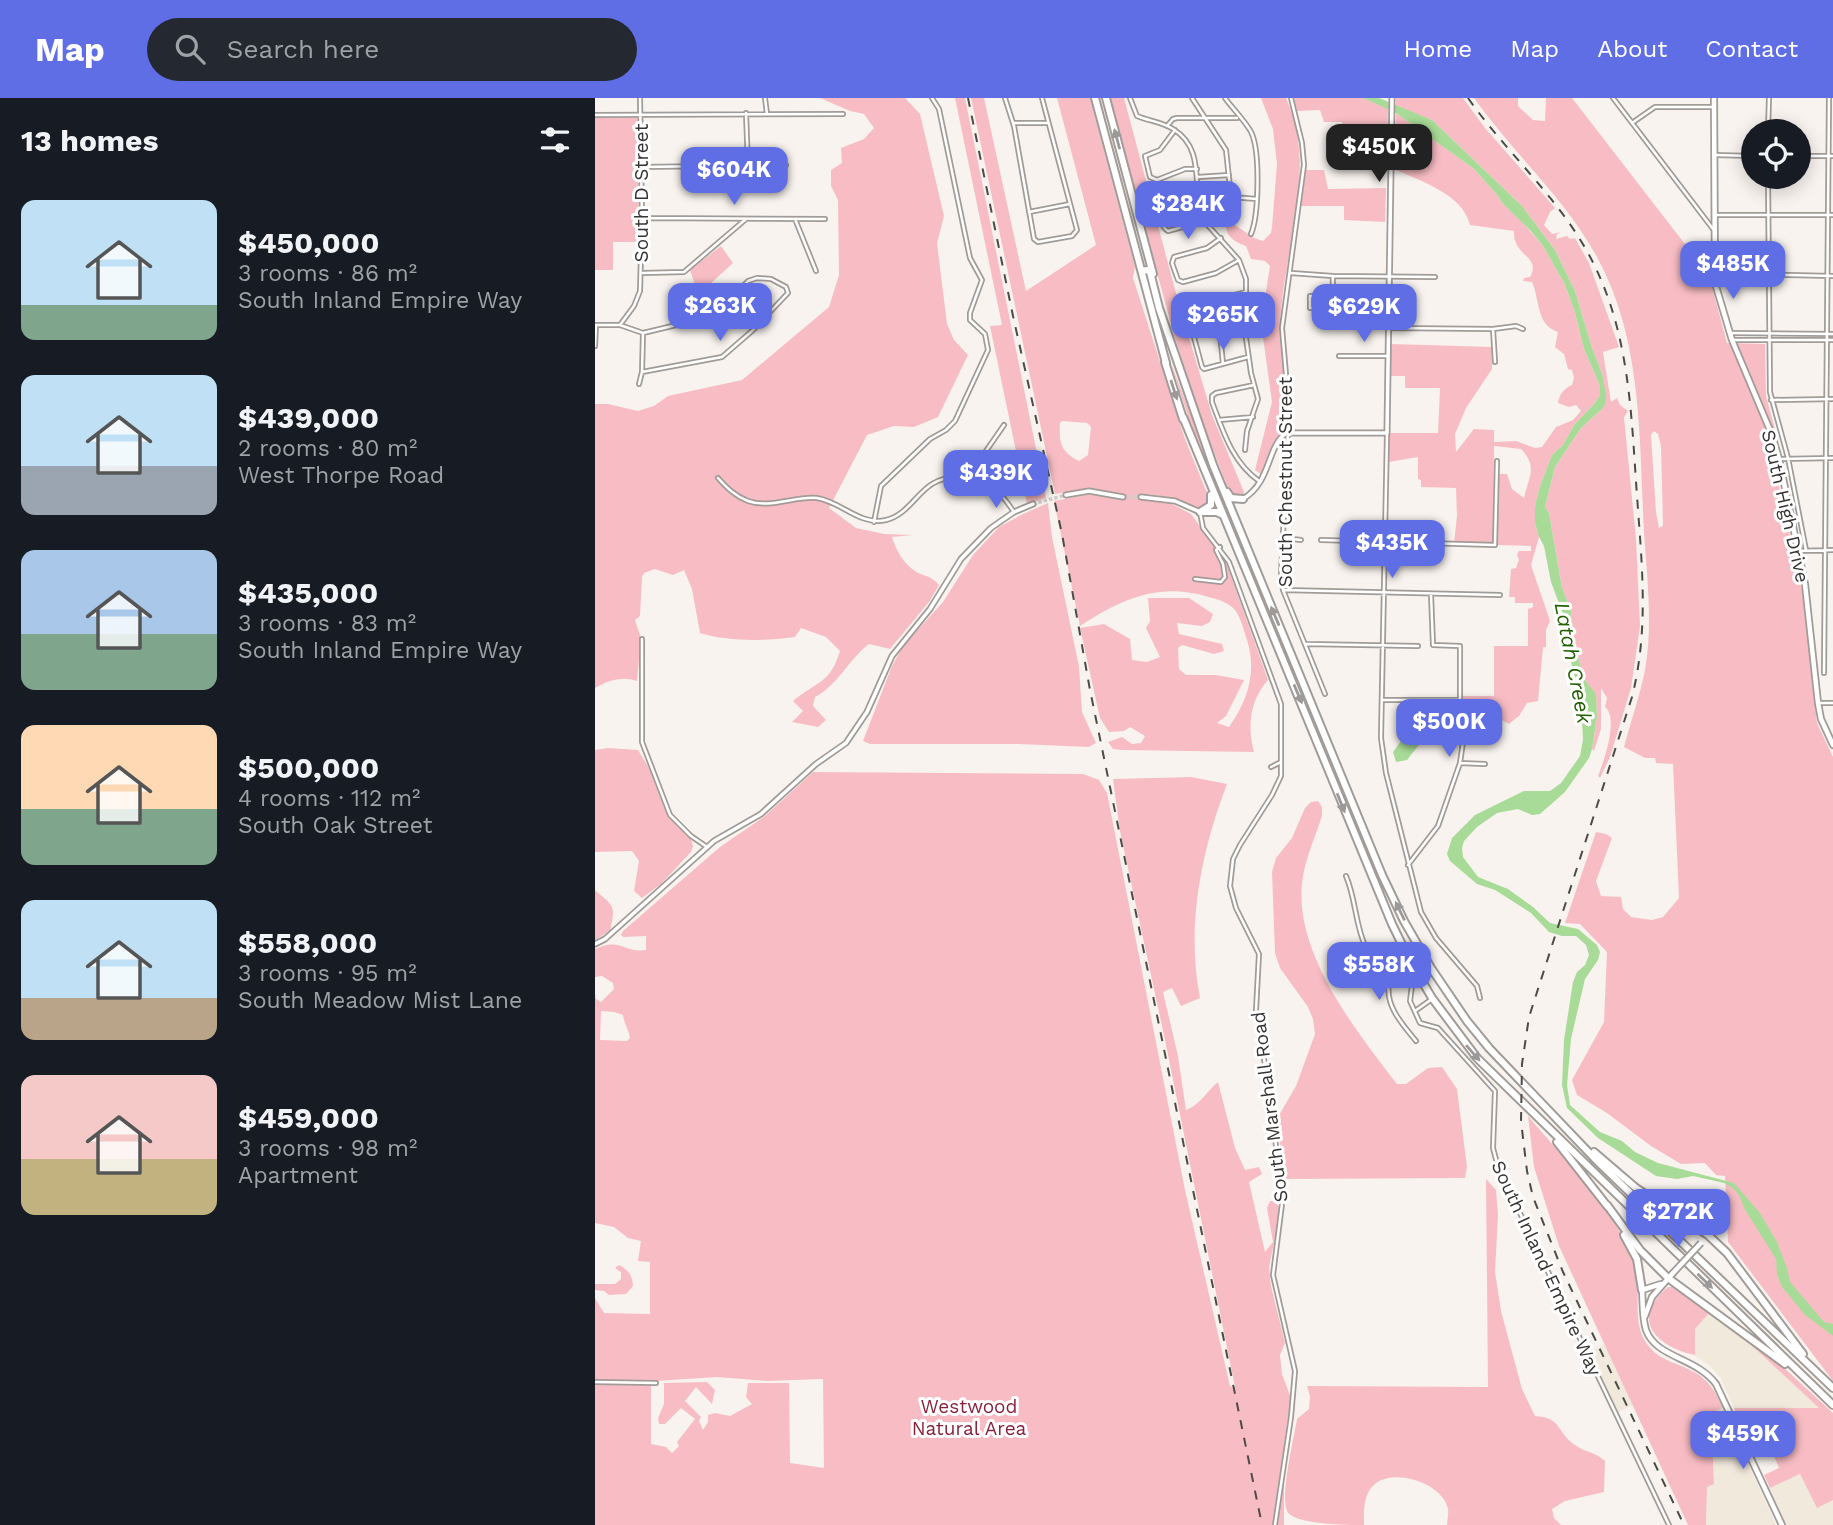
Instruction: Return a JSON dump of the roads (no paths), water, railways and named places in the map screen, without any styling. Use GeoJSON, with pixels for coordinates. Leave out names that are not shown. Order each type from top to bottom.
{"type":"FeatureCollection","features":[{"type":"Feature","properties":{"kind":"highway"},"geometry":{"type":"LineString","coordinates":[[1095,98],[1166,363],[1188,438],[1212,498],[1209,508],[1200,512]]}},
{"type":"Feature","properties":{"kind":"highway"},"geometry":{"type":"LineString","coordinates":[[1105,98],[1165,324]]}},
{"type":"Feature","properties":{"kind":"highway"},"geometry":{"type":"LineString","coordinates":[[1142,271],[1150,272],[1198,424],[1314,708],[1340,760],[1337,765]]}},
{"type":"Feature","properties":{"kind":"highway"},"geometry":{"type":"LineString","coordinates":[[1183,417],[1392,924],[1432,998],[1477,1058],[1833,1405]]}},
{"type":"Feature","properties":{"kind":"highway"},"geometry":{"type":"LineString","coordinates":[[1198,424],[1228,495],[1243,499]]}},
{"type":"Feature","properties":{"kind":"highway"},"geometry":{"type":"LineString","coordinates":[[1240,531],[1237,509],[1243,499]]}},
{"type":"Feature","properties":{"kind":"highway"},"geometry":{"type":"LineString","coordinates":[[1200,512],[1217,512],[1223,515]]}},
{"type":"Feature","properties":{"kind":"highway"},"geometry":{"type":"LineString","coordinates":[[1307,716],[1329,764],[1337,765]]}},
{"type":"Feature","properties":{"kind":"highway"},"geometry":{"type":"LineString","coordinates":[[1337,765],[1404,921],[1431,968],[1467,1021],[1596,1160],[1833,1388]]}},
{"type":"Feature","properties":{"kind":"highway"},"geometry":{"type":"LineString","coordinates":[[1548,1111],[1625,1180],[1708,1235],[1744,1272],[1763,1304],[1819,1374]]}},
{"type":"Feature","properties":{"kind":"highway"},"geometry":{"type":"LineString","coordinates":[[1538,1119],[1640,1250],[1809,1382]]}},
{"type":"Feature","properties":{"kind":"highway"},"geometry":{"type":"LineString","coordinates":[[1607,1205],[1636,1256],[1642,1290]]}},
{"type":"Feature","properties":{"kind":"main road","name":"South High Drive"},"geometry":{"type":"LineString","coordinates":[[1714,98],[1714,273],[1718,297],[1779,459],[1805,584],[1821,719],[1833,745]]}},
{"type":"Feature","properties":{"kind":"main road"},"geometry":{"type":"LineString","coordinates":[[1644,1320],[1650,1301],[1661,1284],[1708,1235]]}},
{"type":"Feature","properties":{"kind":"main road"},"geometry":{"type":"LineString","coordinates":[[1661,1284],[1642,1290],[1644,1320],[1648,1333],[1656,1346],[1698,1366],[1716,1384],[1782,1525]]}},
{"type":"Feature","properties":{"kind":"street","name":"South D Street"},"geometry":{"type":"LineString","coordinates":[[620,325],[638,298],[641,273],[640,98]]}},
{"type":"Feature","properties":{"kind":"street"},"geometry":{"type":"LineString","coordinates":[[765,98],[767,114]]}},
{"type":"Feature","properties":{"kind":"street"},"geometry":{"type":"LineString","coordinates":[[874,522],[881,486],[930,439],[955,421],[988,350],[985,334],[969,317],[982,280],[970,258],[939,109],[932,98]]}},
{"type":"Feature","properties":{"kind":"street"},"geometry":{"type":"LineString","coordinates":[[1005,98],[1013,123],[1036,241],[1061,238],[1077,232],[1042,98]]}},
{"type":"Feature","properties":{"kind":"street"},"geometry":{"type":"LineString","coordinates":[[1130,98],[1136,116],[1175,130],[1189,145],[1197,169],[1197,197],[1204,221],[1239,260],[1245,274],[1245,332],[1258,402],[1247,431],[1245,450]]}},
{"type":"Feature","properties":{"kind":"street"},"geometry":{"type":"LineString","coordinates":[[1192,98],[1226,150],[1230,195],[1257,199]]}},
{"type":"Feature","properties":{"kind":"street"},"geometry":{"type":"LineString","coordinates":[[1225,98],[1253,137],[1257,199],[1256,219],[1251,234]]}},
{"type":"Feature","properties":{"kind":"street","name":"South Chestnut Street"},"geometry":{"type":"LineString","coordinates":[[1291,98],[1302,143],[1304,165],[1282,328],[1289,400],[1283,590],[1325,694]]}},
{"type":"Feature","properties":{"kind":"street"},"geometry":{"type":"LineString","coordinates":[[1392,98],[1381,738],[1386,773],[1408,865],[1426,923],[1477,986],[1480,998]]}},
{"type":"Feature","properties":{"kind":"street"},"geometry":{"type":"LineString","coordinates":[[1613,98],[1714,229]]}},
{"type":"Feature","properties":{"kind":"street"},"geometry":{"type":"LineString","coordinates":[[1655,98],[1655,107]]}},
{"type":"Feature","properties":{"kind":"street"},"geometry":{"type":"LineString","coordinates":[[1768,119],[1769,98]]}},
{"type":"Feature","properties":{"kind":"street"},"geometry":{"type":"LineString","coordinates":[[1824,673],[1831,276],[1829,98]]}},
{"type":"Feature","properties":{"kind":"street"},"geometry":{"type":"LineString","coordinates":[[1632,123],[1655,107],[1714,107]]}},
{"type":"Feature","properties":{"kind":"street"},"geometry":{"type":"LineString","coordinates":[[746,113],[748,166]]}},
{"type":"Feature","properties":{"kind":"street"},"geometry":{"type":"LineString","coordinates":[[595,115],[843,114]]}},
{"type":"Feature","properties":{"kind":"street"},"geometry":{"type":"LineString","coordinates":[[1167,126],[1174,118],[1238,117]]}},
{"type":"Feature","properties":{"kind":"street"},"geometry":{"type":"LineString","coordinates":[[1013,123],[1049,123]]}},
{"type":"Feature","properties":{"kind":"street"},"geometry":{"type":"LineString","coordinates":[[1175,130],[1160,150],[1145,156],[1150,177],[1154,180],[1185,169],[1197,169]]}},
{"type":"Feature","properties":{"kind":"street"},"geometry":{"type":"LineString","coordinates":[[1714,155],[1741,156]]}},
{"type":"Feature","properties":{"kind":"street"},"geometry":{"type":"LineString","coordinates":[[1811,156],[1831,156]]}},
{"type":"Feature","properties":{"kind":"street"},"geometry":{"type":"LineString","coordinates":[[642,167],[786,165]]}},
{"type":"Feature","properties":{"kind":"street"},"geometry":{"type":"LineString","coordinates":[[1198,177],[1229,175]]}},
{"type":"Feature","properties":{"kind":"street"},"geometry":{"type":"LineString","coordinates":[[1768,189],[1768,340],[1771,400],[1788,458],[1805,550]]}},
{"type":"Feature","properties":{"kind":"street"},"geometry":{"type":"LineString","coordinates":[[1197,197],[1160,206],[1159,210],[1166,230],[1204,221]]}},
{"type":"Feature","properties":{"kind":"street"},"geometry":{"type":"LineString","coordinates":[[1029,212],[1070,204]]}},
{"type":"Feature","properties":{"kind":"street"},"geometry":{"type":"LineString","coordinates":[[1714,215],[1831,215]]}},
{"type":"Feature","properties":{"kind":"street"},"geometry":{"type":"LineString","coordinates":[[642,218],[825,219]]}},
{"type":"Feature","properties":{"kind":"street"},"geometry":{"type":"LineString","coordinates":[[641,273],[684,272],[746,219]]}},
{"type":"Feature","properties":{"kind":"street"},"geometry":{"type":"LineString","coordinates":[[795,219],[816,271]]}},
{"type":"Feature","properties":{"kind":"street"},"geometry":{"type":"LineString","coordinates":[[1221,238],[1207,248],[1173,258],[1177,278],[1181,281],[1216,273],[1239,260]]}},
{"type":"Feature","properties":{"kind":"street"},"geometry":{"type":"LineString","coordinates":[[1290,272],[1333,276],[1435,277]]}},
{"type":"Feature","properties":{"kind":"street"},"geometry":{"type":"LineString","coordinates":[[1748,274],[1831,276]]}},
{"type":"Feature","properties":{"kind":"street"},"geometry":{"type":"LineString","coordinates":[[1333,276],[1332,287],[1334,296],[1335,308],[1310,308],[1310,296],[1334,296],[1364,295],[1370,299],[1373,316],[1389,317]]}},
{"type":"Feature","properties":{"kind":"street"},"geometry":{"type":"LineString","coordinates":[[595,346],[596,325],[620,325],[643,333],[714,316],[748,281],[757,278],[771,279],[786,287],[788,293],[752,331],[722,357],[642,372]]}},
{"type":"Feature","properties":{"kind":"street"},"geometry":{"type":"LineString","coordinates":[[1247,292],[1196,305],[1188,312],[1188,319],[1204,369],[1248,357]]}},
{"type":"Feature","properties":{"kind":"street"},"geometry":{"type":"LineString","coordinates":[[1220,299],[1223,364]]}},
{"type":"Feature","properties":{"kind":"street"},"geometry":{"type":"LineString","coordinates":[[1389,328],[1493,329],[1516,326],[1523,329]]}},
{"type":"Feature","properties":{"kind":"street"},"geometry":{"type":"LineString","coordinates":[[1493,329],[1495,362]]}},
{"type":"Feature","properties":{"kind":"street"},"geometry":{"type":"LineString","coordinates":[[639,384],[643,333]]}},
{"type":"Feature","properties":{"kind":"street"},"geometry":{"type":"LineString","coordinates":[[1730,333],[1833,334]]}},
{"type":"Feature","properties":{"kind":"street"},"geometry":{"type":"LineString","coordinates":[[1732,340],[1833,341]]}},
{"type":"Feature","properties":{"kind":"street"},"geometry":{"type":"LineString","coordinates":[[1339,356],[1388,356]]}},
{"type":"Feature","properties":{"kind":"street"},"geometry":{"type":"LineString","coordinates":[[1254,386],[1216,393],[1212,396],[1212,402],[1235,457],[1247,473],[1261,483]]}},
{"type":"Feature","properties":{"kind":"street"},"geometry":{"type":"LineString","coordinates":[[1771,400],[1833,399]]}},
{"type":"Feature","properties":{"kind":"street"},"geometry":{"type":"LineString","coordinates":[[1219,420],[1253,416]]}},
{"type":"Feature","properties":{"kind":"street"},"geometry":{"type":"LineString","coordinates":[[968,477],[1004,425]]}},
{"type":"Feature","properties":{"kind":"street"},"geometry":{"type":"LineString","coordinates":[[1243,499],[1261,483],[1279,439],[1287,432],[1387,433]]}},
{"type":"Feature","properties":{"kind":"street"},"geometry":{"type":"LineString","coordinates":[[1779,459],[1833,458]]}},
{"type":"Feature","properties":{"kind":"street"},"geometry":{"type":"LineString","coordinates":[[1321,540],[1495,545],[1497,461]]}},
{"type":"Feature","properties":{"kind":"street"},"geometry":{"type":"LineString","coordinates":[[718,478],[732,493],[748,501],[770,503],[816,498],[874,522],[891,519],[902,512],[932,484],[950,478],[968,477],[982,481],[998,491],[1014,512]]}},
{"type":"Feature","properties":{"kind":"street"},"geometry":{"type":"LineString","coordinates":[[1066,495],[1089,491],[1123,497]]}},
{"type":"Feature","properties":{"kind":"street"},"geometry":{"type":"LineString","coordinates":[[1141,496],[1175,501],[1200,512]]}},
{"type":"Feature","properties":{"kind":"street"},"geometry":{"type":"LineString","coordinates":[[595,944],[605,939],[714,841],[761,814],[815,764],[846,743],[867,712],[892,656],[943,590],[961,559],[991,528],[1014,512],[1033,504]]}},
{"type":"Feature","properties":{"kind":"street","name":"South Marshall Road"},"geometry":{"type":"LineString","coordinates":[[1200,512],[1203,528],[1229,562],[1281,704],[1281,775],[1272,795],[1233,859],[1230,886],[1236,908],[1259,954],[1256,1010],[1272,1108],[1282,1204],[1273,1275],[1296,1381],[1275,1525]]}},
{"type":"Feature","properties":{"kind":"street"},"geometry":{"type":"LineString","coordinates":[[1284,538],[1301,540]]}},
{"type":"Feature","properties":{"kind":"street"},"geometry":{"type":"LineString","coordinates":[[1195,579],[1221,582],[1225,576],[1216,550],[1220,547]]}},
{"type":"Feature","properties":{"kind":"street"},"geometry":{"type":"LineString","coordinates":[[1797,551],[1833,550]]}},
{"type":"Feature","properties":{"kind":"street"},"geometry":{"type":"LineString","coordinates":[[1283,590],[1500,595]]}},
{"type":"Feature","properties":{"kind":"street"},"geometry":{"type":"LineString","coordinates":[[1408,865],[1438,826],[1460,763],[1463,742],[1460,646],[1433,645],[1431,594]]}},
{"type":"Feature","properties":{"kind":"street"},"geometry":{"type":"LineString","coordinates":[[642,639],[642,742],[670,815],[691,836],[707,847]]}},
{"type":"Feature","properties":{"kind":"street"},"geometry":{"type":"LineString","coordinates":[[1304,643],[1418,646]]}},
{"type":"Feature","properties":{"kind":"street"},"geometry":{"type":"LineString","coordinates":[[1824,652],[1833,652]]}},
{"type":"Feature","properties":{"kind":"street"},"geometry":{"type":"LineString","coordinates":[[1382,700],[1460,700]]}},
{"type":"Feature","properties":{"kind":"street"},"geometry":{"type":"LineString","coordinates":[[1818,703],[1833,703]]}},
{"type":"Feature","properties":{"kind":"street"},"geometry":{"type":"LineString","coordinates":[[1272,767],[1281,762]]}},
{"type":"Feature","properties":{"kind":"street"},"geometry":{"type":"LineString","coordinates":[[1460,763],[1485,764]]}},
{"type":"Feature","properties":{"kind":"street"},"geometry":{"type":"LineString","coordinates":[[1346,876],[1352,889],[1361,938],[1366,948],[1390,949],[1412,985],[1411,1001],[1415,1012],[1432,998]]}},
{"type":"Feature","properties":{"kind":"street"},"geometry":{"type":"LineString","coordinates":[[1407,977],[1396,979],[1389,984],[1388,990],[1395,1014],[1416,1041]]}},
{"type":"Feature","properties":{"kind":"street","name":"South Inland Empire Way"},"geometry":{"type":"LineString","coordinates":[[1415,1012],[1420,1023],[1438,1028],[1495,1091],[1493,1149],[1498,1167],[1669,1525]]}},
{"type":"Feature","properties":{"kind":"street"},"geometry":{"type":"LineString","coordinates":[[595,1382],[656,1383]]}},
{"type":"Feature","properties":{"kind":"water","name":"Latah Creek"},"geometry":{"type":"Polygon","coordinates":[[[1363,98],[1379,98],[1432,120],[1522,206],[1555,250],[1575,291],[1603,376],[1606,398],[1604,407],[1581,428],[1555,467],[1545,507],[1549,513],[1562,588],[1571,611],[1574,641],[1584,679],[1596,694],[1597,717],[1592,749],[1589,758],[1565,792],[1540,814],[1532,815],[1518,809],[1497,813],[1477,827],[1464,841],[1463,857],[1478,877],[1508,889],[1550,923],[1578,929],[1597,945],[1600,952],[1598,960],[1585,979],[1571,1039],[1567,1085],[1570,1105],[1600,1132],[1622,1141],[1635,1152],[1658,1163],[1734,1183],[1760,1213],[1777,1242],[1790,1282],[1824,1322],[1833,1324],[1833,1336],[1805,1315],[1782,1287],[1777,1275],[1776,1259],[1733,1188],[1724,1183],[1693,1176],[1677,1179],[1656,1176],[1598,1138],[1567,1108],[1562,1085],[1564,1040],[1573,982],[1589,955],[1586,945],[1576,936],[1549,932],[1531,913],[1495,890],[1477,884],[1450,861],[1447,854],[1452,838],[1475,815],[1524,791],[1550,791],[1561,783],[1580,756],[1583,740],[1581,702],[1565,638],[1563,614],[1535,523],[1535,506],[1552,455],[1563,445],[1574,425],[1594,404],[1600,395],[1600,386],[1584,349],[1564,283],[1543,246],[1530,230],[1502,203],[1474,169],[1396,113],[1363,98]]]}},
{"type":"Feature","properties":{"kind":"water"},"geometry":{"type":"Polygon","coordinates":[[[1433,720],[1455,724],[1457,730],[1432,735],[1422,741],[1407,760],[1396,762],[1393,752],[1401,741],[1433,720]]]}},
{"type":"Feature","properties":{"kind":"tunnel"},"geometry":{"type":"LineString","coordinates":[[1033,504],[1066,495]]}},
{"type":"Feature","properties":{"kind":"tunnel"},"geometry":{"type":"LineString","coordinates":[[1123,497],[1141,497]]}},
{"type":"Feature","properties":{"kind":"railway"},"geometry":{"type":"LineString","coordinates":[[968,98],[1062,534],[1090,690],[1262,1525]]}},
{"type":"Feature","properties":{"kind":"railway"},"geometry":{"type":"LineString","coordinates":[[1468,98],[1561,212],[1588,253],[1613,311],[1626,372],[1642,572],[1641,647],[1632,697],[1529,1017],[1522,1064],[1521,1121],[1533,1197],[1563,1272],[1684,1525]]}},
{"type":"Feature","properties":{"kind":"park label","name":"Westwood Natural Area"},"geometry":{"type":"Point","coordinates":[969,1417]}}]}
